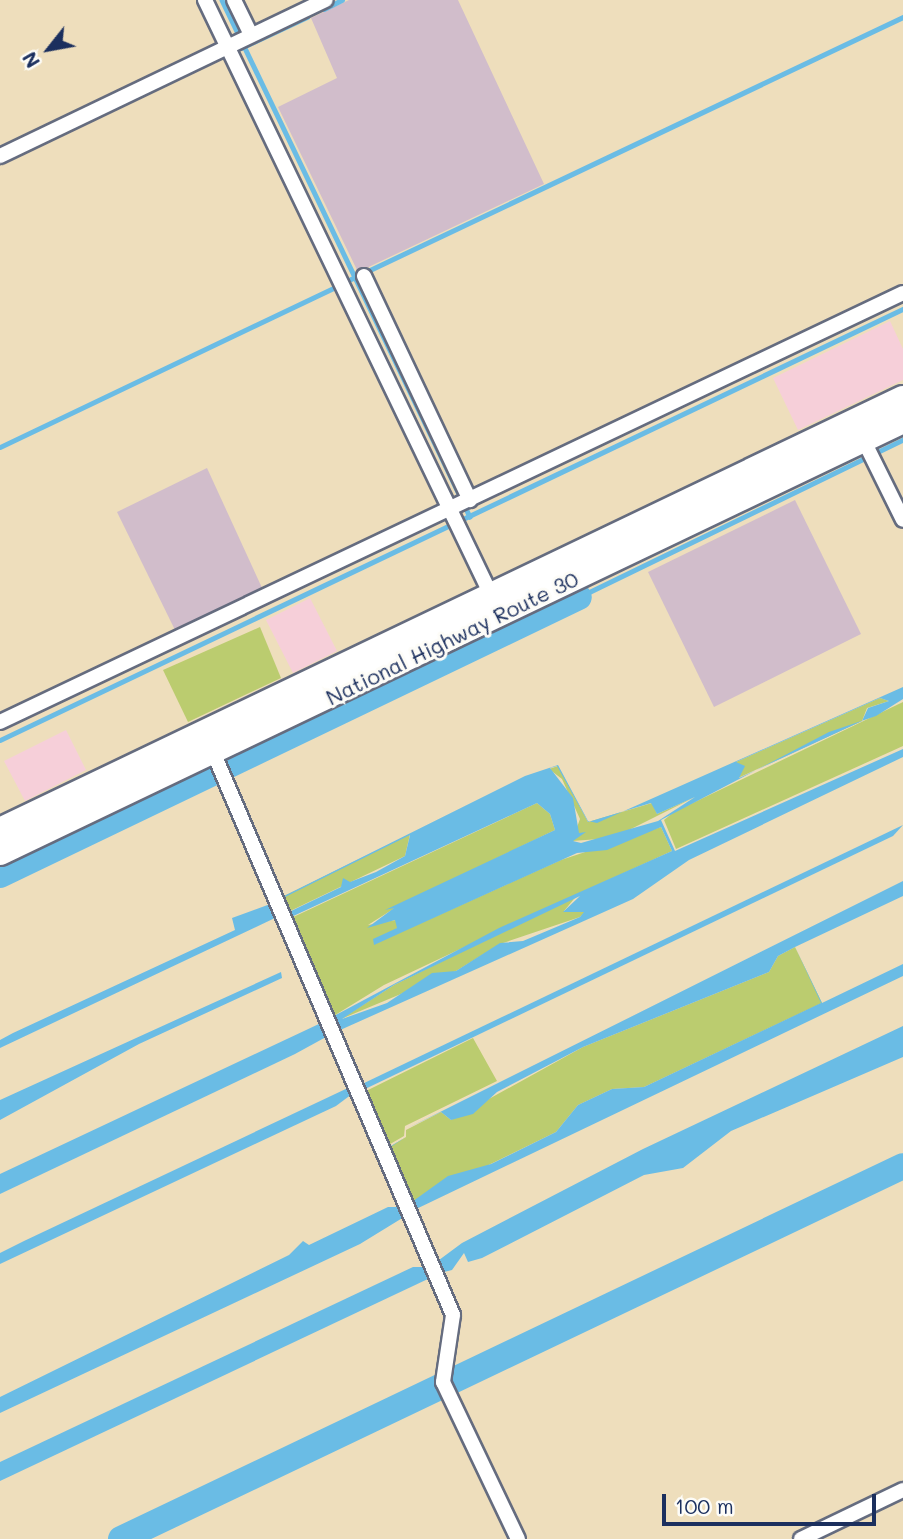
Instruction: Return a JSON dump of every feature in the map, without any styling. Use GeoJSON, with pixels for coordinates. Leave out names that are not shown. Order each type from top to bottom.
{"type":"FeatureCollection","features":[{"type":"Feature","properties":{"kind":"highway","name":"National Highway Route 30"},"geometry":{"type":"LineString","coordinates":[[0,852],[212,749],[903,399]]}},
{"type":"Feature","properties":{"kind":"highway","name":"National Highway Route 30"},"geometry":{"type":"LineString","coordinates":[[495,606],[865,443],[903,420]]}},
{"type":"Feature","properties":{"kind":"highway","name":"National Highway Route 30"},"geometry":{"type":"LineString","coordinates":[[0,831],[212,749]]}},
{"type":"Feature","properties":{"kind":"street"},"geometry":{"type":"LineString","coordinates":[[205,0],[240,39],[359,286],[458,511],[495,606]]}},
{"type":"Feature","properties":{"kind":"street"},"geometry":{"type":"LineString","coordinates":[[234,0],[240,39]]}},
{"type":"Feature","properties":{"kind":"street"},"geometry":{"type":"LineString","coordinates":[[0,156],[326,0]]}},
{"type":"Feature","properties":{"kind":"street"},"geometry":{"type":"LineString","coordinates":[[359,286],[458,511]]}},
{"type":"Feature","properties":{"kind":"street"},"geometry":{"type":"LineString","coordinates":[[0,722],[458,511],[903,293]]}},
{"type":"Feature","properties":{"kind":"street"},"geometry":{"type":"LineString","coordinates":[[865,443],[903,520]]}},
{"type":"Feature","properties":{"kind":"street"},"geometry":{"type":"LineString","coordinates":[[212,749],[453,1315],[445,1386],[518,1539]]}},
{"type":"Feature","properties":{"kind":"street"},"geometry":{"type":"LineString","coordinates":[[801,1539],[903,1490]]}},
{"type":"Feature","properties":{"kind":"shaded area"},"geometry":{"type":"Polygon","coordinates":[[[349,0],[458,0],[544,184],[358,272],[278,107],[337,78],[311,18],[349,0]]]}},
{"type":"Feature","properties":{"kind":"shaded area"},"geometry":{"type":"Polygon","coordinates":[[[890,321],[903,349],[903,380],[798,430],[773,378],[890,321]]]}},
{"type":"Feature","properties":{"kind":"shaded area"},"geometry":{"type":"Polygon","coordinates":[[[207,468],[263,590],[175,630],[117,512],[207,468]]]}},
{"type":"Feature","properties":{"kind":"shaded area"},"geometry":{"type":"Polygon","coordinates":[[[795,500],[861,634],[714,707],[648,572],[795,500]]]}},
{"type":"Feature","properties":{"kind":"shaded area"},"geometry":{"type":"Polygon","coordinates":[[[310,598],[337,651],[293,673],[266,620],[310,598]]]}},
{"type":"Feature","properties":{"kind":"shaded area"},"geometry":{"type":"Polygon","coordinates":[[[66,730],[86,770],[25,801],[4,761],[66,730]]]}},
{"type":"Feature","properties":{"kind":"green space"},"geometry":{"type":"Polygon","coordinates":[[[260,627],[281,678],[188,722],[163,670],[260,627]]]}},
{"type":"Feature","properties":{"kind":"green space"},"geometry":{"type":"Polygon","coordinates":[[[880,698],[889,701],[867,708],[862,721],[738,778],[736,762],[880,698]]]}},
{"type":"Feature","properties":{"kind":"green space"},"geometry":{"type":"Polygon","coordinates":[[[903,702],[903,746],[676,849],[664,820],[674,812],[903,702]]]}},
{"type":"Feature","properties":{"kind":"green space"},"geometry":{"type":"Polygon","coordinates":[[[558,766],[588,822],[652,803],[657,814],[695,797],[613,838],[572,841],[580,819],[562,779],[549,769],[558,766]]]}},
{"type":"Feature","properties":{"kind":"green space"},"geometry":{"type":"Polygon","coordinates":[[[537,803],[550,814],[555,830],[398,906],[368,925],[396,920],[398,928],[374,944],[561,860],[661,827],[672,851],[578,894],[564,911],[585,912],[580,917],[500,944],[456,971],[341,1019],[394,985],[549,909],[532,915],[384,985],[332,1017],[289,919],[537,803]]]}},
{"type":"Feature","properties":{"kind":"green space"},"geometry":{"type":"Polygon","coordinates":[[[410,834],[405,856],[288,912],[281,899],[286,895],[410,834]]]}},
{"type":"Feature","properties":{"kind":"green space"},"geometry":{"type":"Polygon","coordinates":[[[795,947],[822,1003],[644,1087],[612,1089],[578,1105],[556,1132],[409,1204],[386,1149],[406,1137],[406,1130],[441,1112],[451,1120],[583,1047],[769,972],[778,956],[795,947]]]}},
{"type":"Feature","properties":{"kind":"green space"},"geometry":{"type":"Polygon","coordinates":[[[473,1038],[497,1081],[405,1126],[404,1136],[385,1147],[362,1093],[473,1038]]]}},
{"type":"Feature","properties":{"kind":"water"},"geometry":{"type":"Polygon","coordinates":[[[903,687],[903,699],[876,716],[862,721],[868,708],[889,701],[880,698],[736,762],[745,766],[739,778],[758,769],[661,820],[675,851],[903,749],[903,757],[689,860],[633,899],[338,1031],[324,999],[332,1017],[499,928],[672,851],[661,827],[607,850],[577,853],[374,945],[373,939],[397,928],[395,920],[367,928],[394,908],[385,910],[555,830],[550,814],[537,803],[289,918],[281,899],[286,895],[525,776],[558,765],[590,821],[588,822],[557,766],[550,768],[573,798],[579,833],[586,832],[573,841],[581,843],[658,821],[695,797],[657,814],[651,803],[623,811],[903,687]],[[410,835],[281,899],[289,912],[341,887],[343,878],[350,882],[376,872],[405,856],[410,835]],[[580,896],[394,985],[342,1019],[387,1003],[432,973],[456,971],[500,943],[523,941],[580,917],[584,912],[563,912],[580,896]]]}},
{"type":"Feature","properties":{"kind":"water"},"geometry":{"type":"Polygon","coordinates":[[[903,825],[893,836],[363,1090],[360,1085],[903,825]]]}},
{"type":"Feature","properties":{"kind":"water"},"geometry":{"type":"Polygon","coordinates":[[[903,881],[903,896],[778,956],[769,972],[583,1047],[497,1092],[473,1114],[451,1120],[441,1112],[406,1129],[903,881]]]}},
{"type":"Feature","properties":{"kind":"water"},"geometry":{"type":"Polygon","coordinates":[[[273,903],[277,917],[0,1048],[0,1040],[13,1033],[235,930],[232,918],[273,903]]]}},
{"type":"Feature","properties":{"kind":"water"},"geometry":{"type":"Polygon","coordinates":[[[795,947],[822,1003],[903,964],[903,976],[412,1211],[409,1204],[448,1176],[491,1164],[556,1132],[578,1105],[612,1089],[644,1087],[821,1003],[795,947]]]}},
{"type":"Feature","properties":{"kind":"water"},"geometry":{"type":"Polygon","coordinates":[[[281,972],[282,978],[139,1044],[0,1120],[0,1100],[281,972]]]}},
{"type":"Feature","properties":{"kind":"water"},"geometry":{"type":"Polygon","coordinates":[[[321,1023],[326,1037],[295,1054],[0,1194],[0,1174],[321,1023]]]}},
{"type":"Feature","properties":{"kind":"water"},"geometry":{"type":"Polygon","coordinates":[[[903,1026],[903,1057],[731,1131],[683,1168],[644,1175],[482,1258],[468,1262],[464,1253],[452,1270],[440,1273],[435,1263],[462,1243],[643,1149],[903,1026]]]}},
{"type":"Feature","properties":{"kind":"water"},"geometry":{"type":"Polygon","coordinates":[[[350,1087],[352,1094],[336,1106],[0,1264],[0,1253],[350,1087]]]}},
{"type":"Feature","properties":{"kind":"water"},"geometry":{"type":"Polygon","coordinates":[[[388,1207],[400,1207],[404,1217],[360,1244],[0,1413],[0,1397],[289,1255],[303,1241],[309,1245],[388,1207]]]}},
{"type":"Feature","properties":{"kind":"water"},"geometry":{"type":"Polygon","coordinates":[[[413,1267],[426,1267],[430,1278],[0,1481],[0,1462],[413,1267]]]}},
{"type":"Feature","properties":{"kind":"waterway"},"geometry":{"type":"LineString","coordinates":[[222,0],[470,517]]}},
{"type":"Feature","properties":{"kind":"waterway"},"geometry":{"type":"LineString","coordinates":[[324,9],[342,0]]}},
{"type":"Feature","properties":{"kind":"waterway"},"geometry":{"type":"LineString","coordinates":[[241,48],[307,17]]}},
{"type":"Feature","properties":{"kind":"waterway"},"geometry":{"type":"LineString","coordinates":[[351,279],[903,17]]}},
{"type":"Feature","properties":{"kind":"waterway"},"geometry":{"type":"LineString","coordinates":[[0,447],[333,288]]}},
{"type":"Feature","properties":{"kind":"waterway"},"geometry":{"type":"LineString","coordinates":[[0,740],[903,309]]}},
{"type":"Feature","properties":{"kind":"waterway"},"geometry":{"type":"LineString","coordinates":[[579,597],[903,440]]}},
{"type":"Feature","properties":{"kind":"waterway"},"geometry":{"type":"LineString","coordinates":[[0,875],[579,597]]}},
{"type":"Feature","properties":{"kind":"waterway"},"geometry":{"type":"LineString","coordinates":[[121,1539],[903,1166]]}}]}
